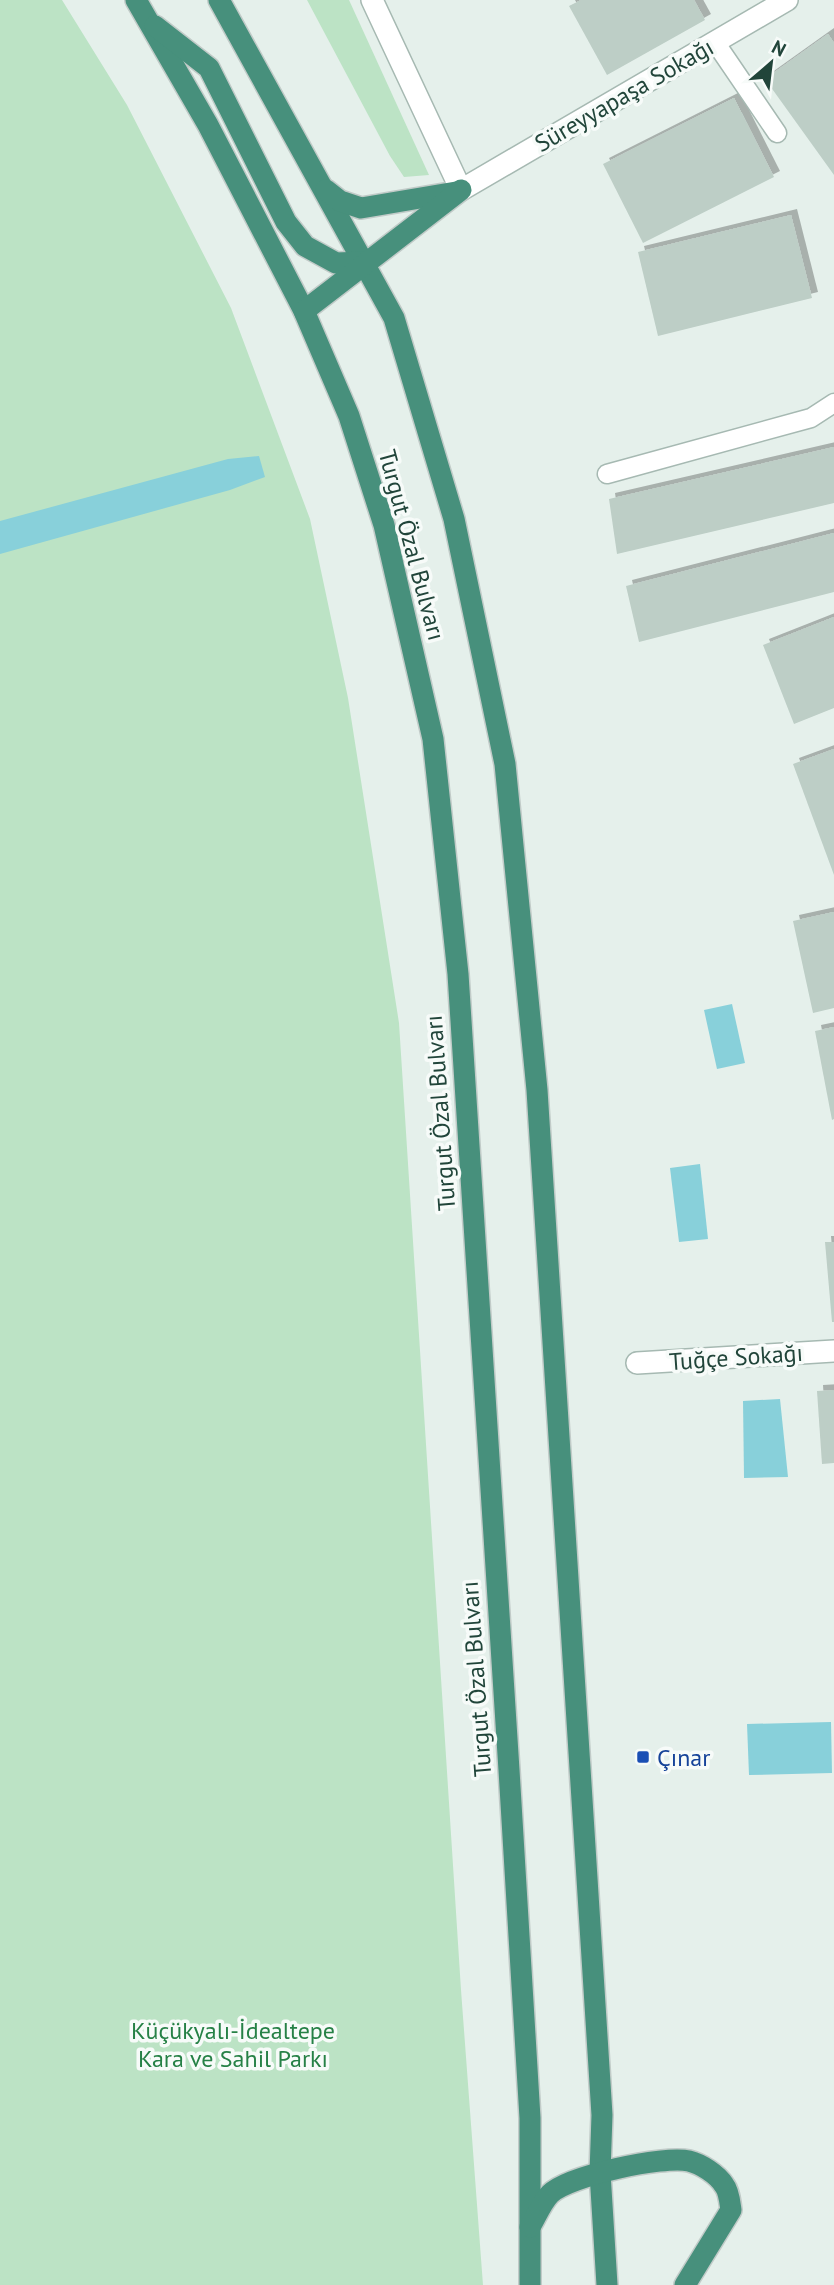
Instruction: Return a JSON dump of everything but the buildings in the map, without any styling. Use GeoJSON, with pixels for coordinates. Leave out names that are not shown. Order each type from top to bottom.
{"type":"FeatureCollection","features":[{"type":"Feature","properties":{"kind":"highway","name":"Turgut Özal Bulvarı"},"geometry":{"type":"LineString","coordinates":[[136,0],[208,125],[304,311],[349,416],[384,525],[433,740],[460,1014],[530,2118],[530,2285]]}},
{"type":"Feature","properties":{"kind":"highway","name":"Turgut Özal Bulvarı"},"geometry":{"type":"LineString","coordinates":[[219,0],[394,318],[454,519],[505,764],[537,1090],[602,2115],[600,2173],[607,2285]]}},
{"type":"Feature","properties":{"kind":"highway"},"geometry":{"type":"LineString","coordinates":[[148,20],[209,68],[286,222],[305,246],[336,263],[365,262]]}},
{"type":"Feature","properties":{"kind":"highway"},"geometry":{"type":"LineString","coordinates":[[324,189],[340,201],[361,208],[461,191]]}},
{"type":"Feature","properties":{"kind":"highway"},"geometry":{"type":"LineString","coordinates":[[304,311],[461,191]]}},
{"type":"Feature","properties":{"kind":"highway"},"geometry":{"type":"LineString","coordinates":[[530,2227],[550,2194],[572,2181],[648,2163],[687,2161],[706,2169],[726,2186],[731,2210],[685,2285]]}},
{"type":"Feature","properties":{"kind":"street"},"geometry":{"type":"LineString","coordinates":[[373,0],[461,191]]}},
{"type":"Feature","properties":{"kind":"street","name":"Süreyyapaşa Sokağı"},"geometry":{"type":"LineString","coordinates":[[461,191],[786,0]]}},
{"type":"Feature","properties":{"kind":"street","name":"Tuğçe Sokağı"},"geometry":{"type":"LineString","coordinates":[[637,1363],[834,1351]]}},
{"type":"Feature","properties":{"kind":"lane"},"geometry":{"type":"LineString","coordinates":[[715,42],[777,133]]}},
{"type":"Feature","properties":{"kind":"lane"},"geometry":{"type":"LineString","coordinates":[[607,474],[811,418],[834,403]]}},
{"type":"Feature","properties":{"kind":"green space","name":"Küçükyalı-İdealtepe Kara ve Sahil Parkı"},"geometry":{"type":"Polygon","coordinates":[[[0,0],[62,0],[127,105],[231,308],[310,519],[348,698],[399,1023],[461,1990],[483,2285],[0,2285],[0,0]]]}},
{"type":"Feature","properties":{"kind":"green space"},"geometry":{"type":"Polygon","coordinates":[[[307,0],[349,0],[429,175],[404,177],[390,156],[307,0]]]}},
{"type":"Feature","properties":{"kind":"water"},"geometry":{"type":"Polygon","coordinates":[[[259,456],[265,477],[230,490],[0,554],[0,521],[228,459],[259,456]]]}},
{"type":"Feature","properties":{"kind":"water"},"geometry":{"type":"Polygon","coordinates":[[[732,1004],[745,1063],[717,1069],[704,1010],[732,1004]]]}},
{"type":"Feature","properties":{"kind":"water"},"geometry":{"type":"Polygon","coordinates":[[[700,1164],[708,1239],[679,1242],[670,1168],[700,1164]]]}},
{"type":"Feature","properties":{"kind":"water"},"geometry":{"type":"Polygon","coordinates":[[[780,1399],[788,1477],[744,1478],[743,1401],[780,1399]]]}},
{"type":"Feature","properties":{"kind":"water"},"geometry":{"type":"Polygon","coordinates":[[[831,1722],[832,1773],[749,1775],[747,1724],[831,1722]]]}},
{"type":"Feature","properties":{"kind":"place","name":"Çınar"},"geometry":{"type":"Point","coordinates":[643,1757]}}]}
